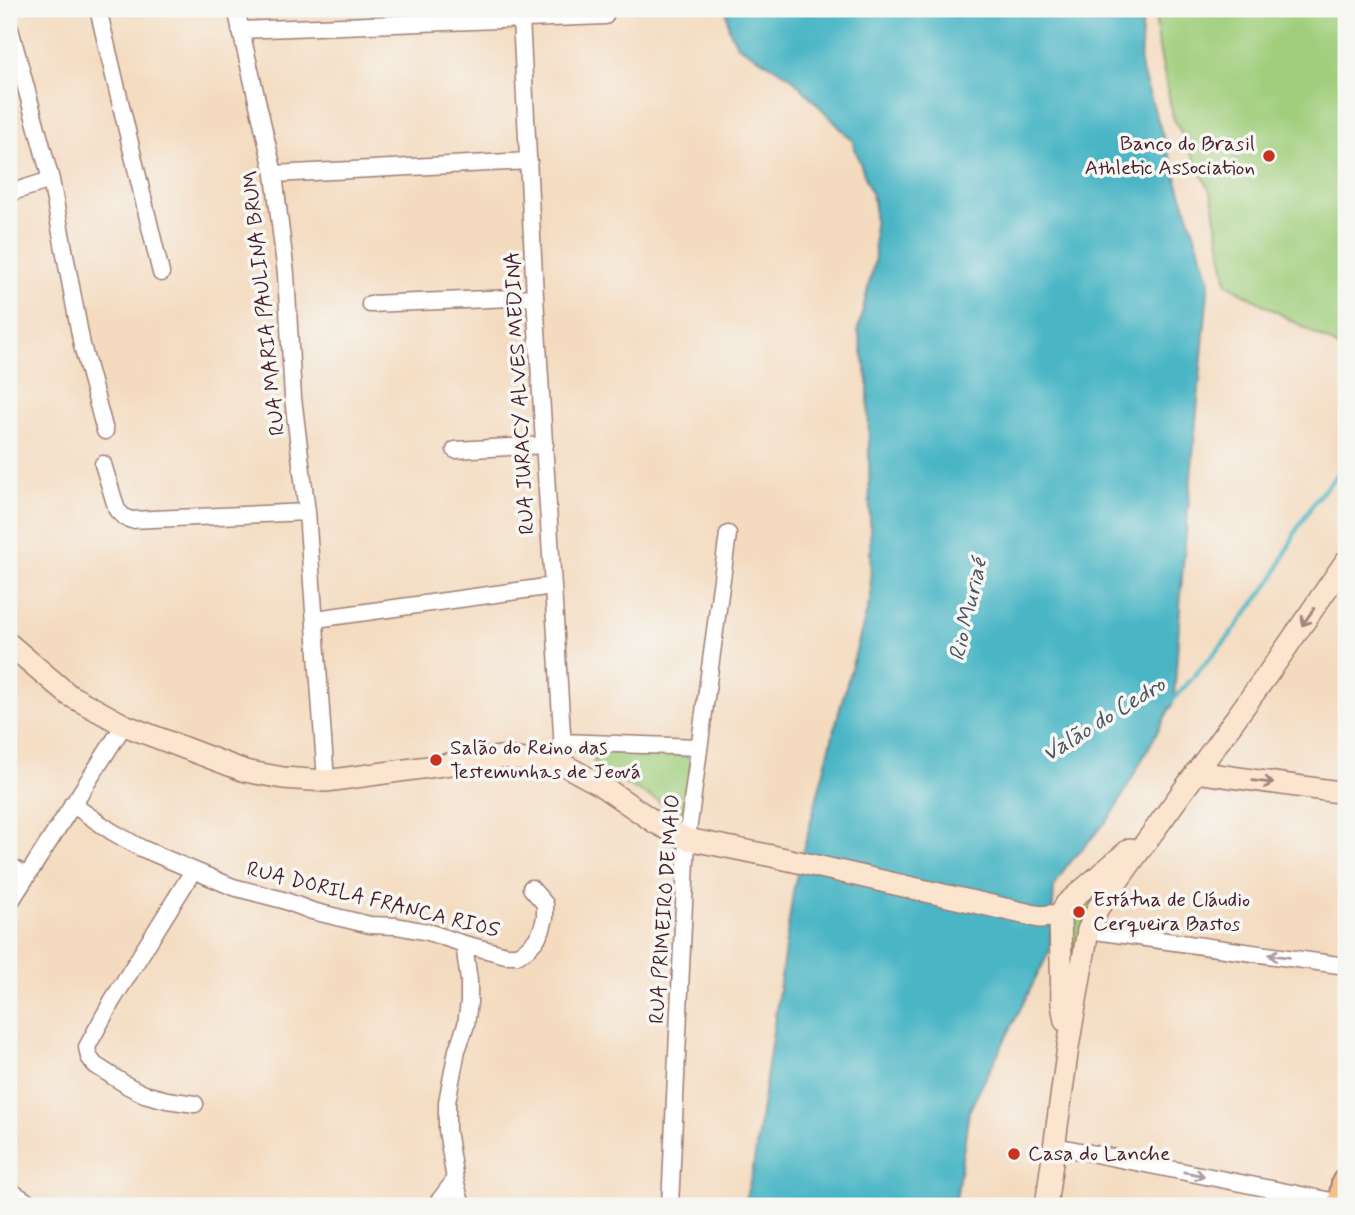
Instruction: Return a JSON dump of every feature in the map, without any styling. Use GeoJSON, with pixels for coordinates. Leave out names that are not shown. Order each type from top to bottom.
{"type":"FeatureCollection","features":[{"type":"Feature","properties":{"kind":"street"},"geometry":{"type":"LineString","coordinates":[[98,9],[161,273]]}},
{"type":"Feature","properties":{"kind":"street","name":"RUA MARIA PAULINA BRUM"},"geometry":{"type":"LineString","coordinates":[[236,9],[274,174],[286,274],[293,398],[307,512],[326,781]]}},
{"type":"Feature","properties":{"kind":"street"},"geometry":{"type":"LineString","coordinates":[[240,30],[605,16]]}},
{"type":"Feature","properties":{"kind":"street","name":"RUA JURACY ALVES MEDINA"},"geometry":{"type":"LineString","coordinates":[[521,18],[564,765]]}},
{"type":"Feature","properties":{"kind":"street"},"geometry":{"type":"LineString","coordinates":[[9,25],[51,180],[82,345],[105,431]]}},
{"type":"Feature","properties":{"kind":"street"},"geometry":{"type":"LineString","coordinates":[[274,174],[529,161]]}},
{"type":"Feature","properties":{"kind":"street"},"geometry":{"type":"LineString","coordinates":[[9,192],[51,180]]}},
{"type":"Feature","properties":{"kind":"street"},"geometry":{"type":"LineString","coordinates":[[370,304],[535,297]]}},
{"type":"Feature","properties":{"kind":"street"},"geometry":{"type":"LineString","coordinates":[[455,450],[545,445]]}},
{"type":"Feature","properties":{"kind":"street"},"geometry":{"type":"LineString","coordinates":[[103,464],[117,510],[131,520],[307,512]]}},
{"type":"Feature","properties":{"kind":"street","name":"RUA PRIMEIRO DE MAIO"},"geometry":{"type":"LineString","coordinates":[[670,1206],[687,839],[728,534]]}},
{"type":"Feature","properties":{"kind":"street"},"geometry":{"type":"LineString","coordinates":[[1046,1206],[1068,1047],[1088,930],[1098,908],[1275,664],[1346,561]]}},
{"type":"Feature","properties":{"kind":"street"},"geometry":{"type":"LineString","coordinates":[[316,619],[553,586]]}},
{"type":"Feature","properties":{"kind":"street"},"geometry":{"type":"LineString","coordinates":[[9,644],[69,695],[124,725],[245,771],[283,778],[326,781],[501,757],[564,765],[656,823],[687,839],[1050,916],[1155,829]]}},
{"type":"Feature","properties":{"kind":"street"},"geometry":{"type":"LineString","coordinates":[[9,904],[124,725]]}},
{"type":"Feature","properties":{"kind":"street"},"geometry":{"type":"LineString","coordinates":[[561,742],[699,747]]}},
{"type":"Feature","properties":{"kind":"street"},"geometry":{"type":"LineString","coordinates":[[1196,772],[1346,793]]}},
{"type":"Feature","properties":{"kind":"street","name":"RUA DORILA FRANCA RIOS"},"geometry":{"type":"LineString","coordinates":[[72,804],[141,848],[233,887],[312,911],[370,925],[396,926],[428,932],[506,955],[517,955],[526,950],[542,929],[545,904],[531,888]]}},
{"type":"Feature","properties":{"kind":"street"},"geometry":{"type":"LineString","coordinates":[[9,866],[26,876]]}},
{"type":"Feature","properties":{"kind":"street"},"geometry":{"type":"LineString","coordinates":[[193,871],[87,1046],[89,1058],[95,1065],[128,1086],[144,1094],[195,1104]]}},
{"type":"Feature","properties":{"kind":"street"},"geometry":{"type":"LineString","coordinates":[[1050,916],[1068,1047]]}},
{"type":"Feature","properties":{"kind":"street"},"geometry":{"type":"LineString","coordinates":[[1088,930],[1346,966]]}},
{"type":"Feature","properties":{"kind":"street"},"geometry":{"type":"LineString","coordinates":[[462,1206],[447,1130],[447,1101],[469,1002],[464,944]]}},
{"type":"Feature","properties":{"kind":"street"},"geometry":{"type":"LineString","coordinates":[[1055,1146],[1344,1199]]}},
{"type":"Feature","properties":{"kind":"street"},"geometry":{"type":"LineString","coordinates":[[435,1206],[455,1180]]}},
{"type":"Feature","properties":{"kind":"street"},"geometry":{"type":"LineString","coordinates":[[9,1190],[33,1206]]}},
{"type":"Feature","properties":{"kind":"green space","name":"Banco do Brasil Athletic Association"},"geometry":{"type":"Polygon","coordinates":[[[1155,9],[1346,9],[1346,351],[1227,284],[1212,195],[1173,117],[1158,43],[1155,9]]]}},
{"type":"Feature","properties":{"kind":"green space"},"geometry":{"type":"Polygon","coordinates":[[[606,749],[686,755],[691,761],[689,803],[679,812],[597,769],[595,756],[606,749]]]}},
{"type":"Feature","properties":{"kind":"green space"},"geometry":{"type":"Polygon","coordinates":[[[1125,861],[1070,995],[1068,924],[1073,909],[1125,861]]]}},
{"type":"Feature","properties":{"kind":"water","name":"Rio Muriaé"},"geometry":{"type":"Polygon","coordinates":[[[726,9],[1143,9],[1140,65],[1209,279],[1182,576],[1174,701],[1112,815],[1065,868],[1054,887],[1050,950],[969,1111],[955,1206],[744,1206],[753,1169],[794,887],[871,597],[868,380],[858,330],[875,260],[874,202],[852,140],[791,77],[737,45],[729,29],[726,9]]]}},
{"type":"Feature","properties":{"kind":"waterway","name":"Valão do Cedro"},"geometry":{"type":"LineString","coordinates":[[1171,702],[1227,639],[1274,577],[1297,529],[1316,499],[1346,465]]}},
{"type":"Feature","properties":{"kind":"place","name":"Banco do Brasil Athletic Association"},"geometry":{"type":"Point","coordinates":[1269,156]}},
{"type":"Feature","properties":{"kind":"place","name":"Salão do Reino das Testemunhas de Jeová"},"geometry":{"type":"Point","coordinates":[436,760]}},
{"type":"Feature","properties":{"kind":"place","name":"Estátua de Cláudio Cerqueira Bastos"},"geometry":{"type":"Point","coordinates":[1079,912]}},
{"type":"Feature","properties":{"kind":"place","name":"Casa do Lanche"},"geometry":{"type":"Point","coordinates":[1014,1154]}}]}
